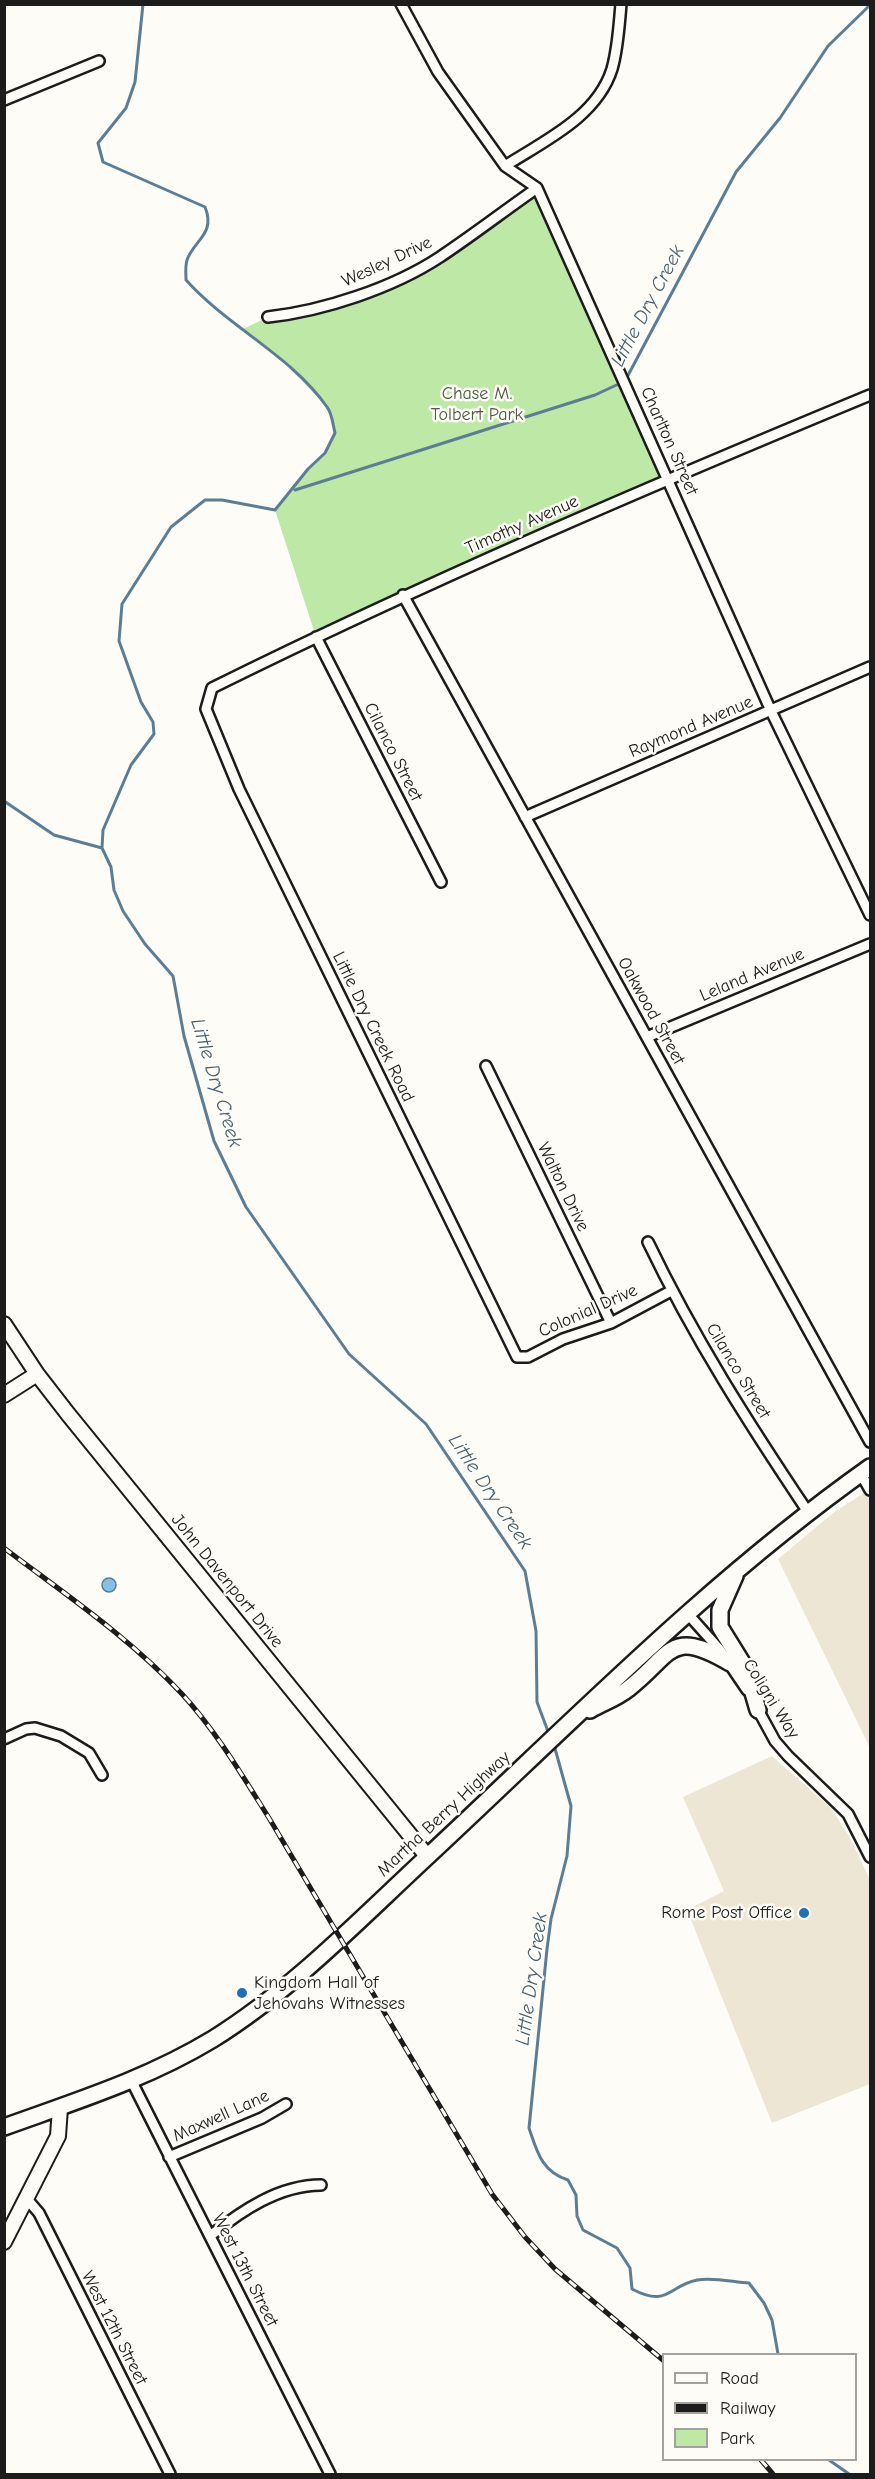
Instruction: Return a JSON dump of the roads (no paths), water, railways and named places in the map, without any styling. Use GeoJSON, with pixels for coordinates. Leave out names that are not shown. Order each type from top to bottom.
{"type":"FeatureCollection","features":[{"type":"Feature","properties":{"kind":"main road"},"geometry":{"type":"LineString","coordinates":[[599,1699],[687,1613],[808,1512],[866,1471]]}},
{"type":"Feature","properties":{"kind":"main road"},"geometry":{"type":"LineString","coordinates":[[737,1571],[720,1610],[720,1627],[746,1669],[758,1710]]}},
{"type":"Feature","properties":{"kind":"main road"},"geometry":{"type":"LineString","coordinates":[[599,1699],[627,1690],[672,1648],[691,1645],[703,1648],[730,1664]]}},
{"type":"Feature","properties":{"kind":"main road","name":"Martha Berry Highway"},"geometry":{"type":"LineString","coordinates":[[4,2127],[131,2080],[213,2039],[291,1984],[512,1778],[564,1724],[599,1699]]}},
{"type":"Feature","properties":{"kind":"street"},"geometry":{"type":"LineString","coordinates":[[401,4],[438,72],[504,166],[537,188]]}},
{"type":"Feature","properties":{"kind":"street"},"geometry":{"type":"LineString","coordinates":[[504,166],[567,127],[599,96],[612,70],[621,4]]}},
{"type":"Feature","properties":{"kind":"street"},"geometry":{"type":"LineString","coordinates":[[4,100],[99,61]]}},
{"type":"Feature","properties":{"kind":"street","name":"Wesley Drive"},"geometry":{"type":"LineString","coordinates":[[268,317],[304,313],[330,306],[419,269],[537,188]]}},
{"type":"Feature","properties":{"kind":"street","name":"Charlton Street"},"geometry":{"type":"LineString","coordinates":[[537,188],[771,711],[870,915]]}},
{"type":"Feature","properties":{"kind":"street","name":"Timothy Avenue"},"geometry":{"type":"LineString","coordinates":[[206,709],[212,688],[403,595],[668,479],[870,395]]}},
{"type":"Feature","properties":{"kind":"street","name":"Oakwood Street"},"geometry":{"type":"LineString","coordinates":[[403,595],[870,1442]]}},
{"type":"Feature","properties":{"kind":"street","name":"Cilanco Street"},"geometry":{"type":"LineString","coordinates":[[316,637],[441,882]]}},
{"type":"Feature","properties":{"kind":"street","name":"Raymond Avenue"},"geometry":{"type":"LineString","coordinates":[[525,817],[870,667]]}},
{"type":"Feature","properties":{"kind":"street","name":"Little Dry Creek Road"},"geometry":{"type":"LineString","coordinates":[[206,709],[244,800],[517,1357]]}},
{"type":"Feature","properties":{"kind":"street","name":"Leland Avenue"},"geometry":{"type":"LineString","coordinates":[[647,1037],[870,944]]}},
{"type":"Feature","properties":{"kind":"street","name":"Walton Drive"},"geometry":{"type":"LineString","coordinates":[[486,1066],[610,1323]]}},
{"type":"Feature","properties":{"kind":"street","name":"Cilanco Street"},"geometry":{"type":"LineString","coordinates":[[648,1242],[671,1291],[722,1383],[808,1512]]}},
{"type":"Feature","properties":{"kind":"street","name":"Colonial Drive"},"geometry":{"type":"LineString","coordinates":[[517,1357],[528,1357],[563,1339],[610,1323],[671,1291]]}},
{"type":"Feature","properties":{"kind":"street","name":"John Davenport Drive"},"geometry":{"type":"LineString","coordinates":[[4,1324],[37,1374],[428,1856]]}},
{"type":"Feature","properties":{"kind":"street"},"geometry":{"type":"LineString","coordinates":[[4,1395],[37,1374]]}},
{"type":"Feature","properties":{"kind":"street"},"geometry":{"type":"LineString","coordinates":[[866,1471],[870,1490]]}},
{"type":"Feature","properties":{"kind":"street","name":"Coligni Way"},"geometry":{"type":"LineString","coordinates":[[687,1613],[730,1664],[776,1741],[788,1756],[848,1814],[870,1857]]}},
{"type":"Feature","properties":{"kind":"street"},"geometry":{"type":"LineString","coordinates":[[4,1739],[26,1729],[35,1728],[62,1736],[89,1753],[102,1775]]}},
{"type":"Feature","properties":{"kind":"street","name":"West 13th Street"},"geometry":{"type":"LineString","coordinates":[[131,2080],[330,2475]]}},
{"type":"Feature","properties":{"kind":"street","name":"Maxwell Lane"},"geometry":{"type":"LineString","coordinates":[[169,2157],[262,2118],[286,2104]]}},
{"type":"Feature","properties":{"kind":"street"},"geometry":{"type":"LineString","coordinates":[[4,2242],[58,2136],[60,2108]]}},
{"type":"Feature","properties":{"kind":"street"},"geometry":{"type":"LineString","coordinates":[[210,2236],[271,2195],[298,2187],[321,2185]]}},
{"type":"Feature","properties":{"kind":"street","name":"West 12th Street"},"geometry":{"type":"LineString","coordinates":[[27,2199],[39,2213],[170,2475]]}},
{"type":"Feature","properties":{"kind":"water"},"geometry":{"type":"Polygon","coordinates":[[[109,1578],[114,1580],[116,1585],[114,1590],[109,1592],[104,1590],[102,1585],[104,1580],[109,1578]]]}},
{"type":"Feature","properties":{"kind":"waterway","name":"Little Dry Creek"},"geometry":{"type":"LineString","coordinates":[[143,4],[135,82],[126,108],[98,143],[103,162],[205,207],[208,224],[187,260],[186,280],[203,297],[296,372],[313,389],[329,410],[335,433],[325,453],[308,469],[275,510],[222,500],[205,500],[171,527],[122,604],[119,641],[141,702],[153,722],[154,734],[131,765],[103,830],[102,848],[111,867],[114,890],[123,911],[145,944],[173,976],[184,1036],[214,1141],[246,1207],[349,1354],[426,1424],[525,1571],[536,1631],[537,1702],[549,1734]]}},
{"type":"Feature","properties":{"kind":"waterway","name":"Little Dry Creek"},"geometry":{"type":"LineString","coordinates":[[295,490],[595,395],[625,381],[736,172],[780,118],[828,46],[870,5]]}},
{"type":"Feature","properties":{"kind":"waterway"},"geometry":{"type":"LineString","coordinates":[[4,801],[54,835],[102,848]]}},
{"type":"Feature","properties":{"kind":"waterway","name":"Little Dry Creek"},"geometry":{"type":"LineString","coordinates":[[554,1745],[571,1806],[567,1856],[551,1919],[547,1949],[529,2128],[535,2145],[546,2166],[552,2172],[568,2180],[576,2195],[577,2216],[583,2230],[617,2248],[630,2268],[632,2289],[644,2294],[661,2296],[687,2283],[703,2279],[749,2283],[764,2303],[772,2320],[778,2353]]}},
{"type":"Feature","properties":{"kind":"waterway","name":"Little Dry Creek"},"geometry":{"type":"LineString","coordinates":[[830,2461],[849,2474]]}},
{"type":"Feature","properties":{"kind":"railway"},"geometry":{"type":"LineString","coordinates":[[4,1548],[119,1635],[162,1674],[194,1708],[228,1754],[269,1818],[492,2194],[525,2237],[555,2269],[662,2359]]}},
{"type":"Feature","properties":{"kind":"railway"},"geometry":{"type":"LineString","coordinates":[[762,2461],[773,2474]]}},
{"type":"Feature","properties":{"kind":"place","name":"Rome Post Office"},"geometry":{"type":"Point","coordinates":[804,1913]}},
{"type":"Feature","properties":{"kind":"place","name":"Kingdom Hall of Jehovahs Witnesses"},"geometry":{"type":"Point","coordinates":[242,1993]}},
{"type":"Feature","properties":{"kind":"park label","name":"Chase M. Tolbert Park"},"geometry":{"type":"Point","coordinates":[477,404]}}]}
